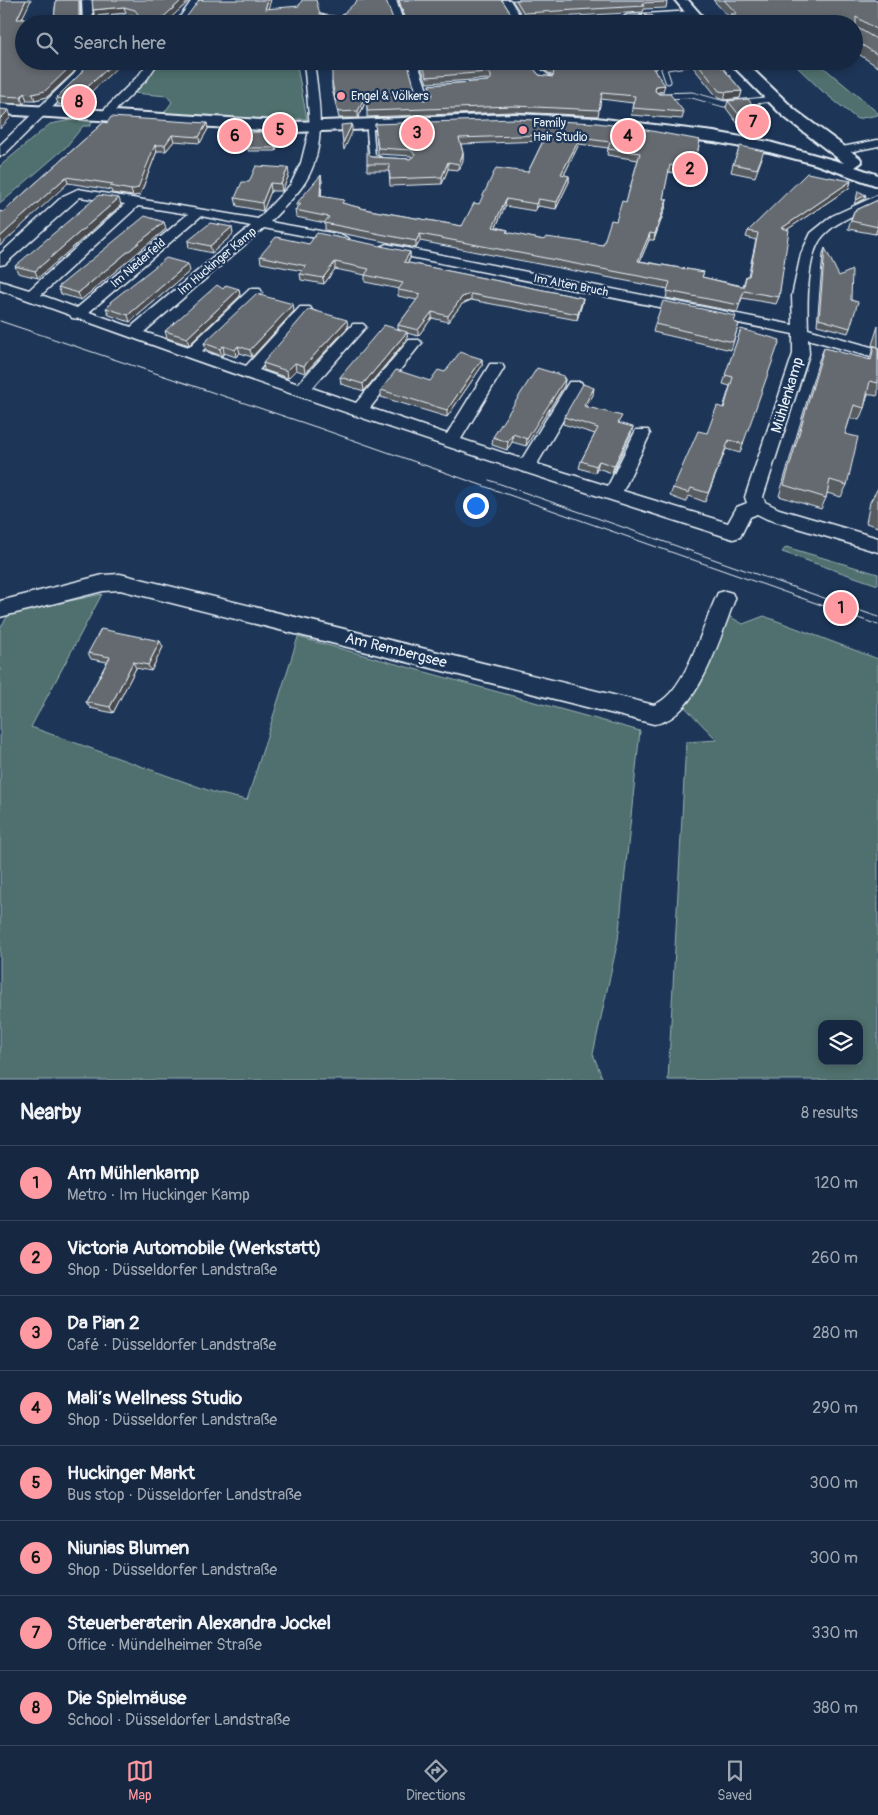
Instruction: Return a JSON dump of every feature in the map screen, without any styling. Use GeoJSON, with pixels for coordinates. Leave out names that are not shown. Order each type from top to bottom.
{"type":"FeatureCollection","features":[{"type":"Feature","properties":{"kind":"main road"},"geometry":{"type":"LineString","coordinates":[[681,0],[694,15]]}},
{"type":"Feature","properties":{"kind":"main road"},"geometry":{"type":"LineString","coordinates":[[744,70],[776,102],[801,123],[878,179]]}},
{"type":"Feature","properties":{"kind":"main road"},"geometry":{"type":"LineString","coordinates":[[731,139],[762,139],[781,130],[789,123],[776,102]]}},
{"type":"Feature","properties":{"kind":"main road"},"geometry":{"type":"LineString","coordinates":[[0,109],[316,127],[544,120],[596,123],[731,139],[800,154],[878,179]]}},
{"type":"Feature","properties":{"kind":"main road"},"geometry":{"type":"LineString","coordinates":[[800,154],[806,136],[801,123]]}},
{"type":"Feature","properties":{"kind":"street"},"geometry":{"type":"LineString","coordinates":[[87,0],[90,15]]}},
{"type":"Feature","properties":{"kind":"street"},"geometry":{"type":"LineString","coordinates":[[186,15],[197,0]]}},
{"type":"Feature","properties":{"kind":"street"},"geometry":{"type":"LineString","coordinates":[[390,0],[396,15]]}},
{"type":"Feature","properties":{"kind":"street"},"geometry":{"type":"LineString","coordinates":[[505,0],[514,15]]}},
{"type":"Feature","properties":{"kind":"street"},"geometry":{"type":"LineString","coordinates":[[0,152],[82,70]]}},
{"type":"Feature","properties":{"kind":"street"},"geometry":{"type":"LineString","coordinates":[[104,116],[148,70]]}},
{"type":"Feature","properties":{"kind":"street"},"geometry":{"type":"LineString","coordinates":[[310,70],[316,127]]}},
{"type":"Feature","properties":{"kind":"street"},"geometry":{"type":"LineString","coordinates":[[416,70],[425,88],[425,102]]}},
{"type":"Feature","properties":{"kind":"street"},"geometry":{"type":"LineString","coordinates":[[536,70],[548,80]]}},
{"type":"Feature","properties":{"kind":"street","name":"Im Huckinger Kamp"},"geometry":{"type":"LineString","coordinates":[[133,334],[262,223],[297,185],[307,163],[316,127]]}},
{"type":"Feature","properties":{"kind":"street"},"geometry":{"type":"LineString","coordinates":[[0,261],[68,199],[78,193],[262,223],[357,242]]}},
{"type":"Feature","properties":{"kind":"street","name":"Mühlenkamp"},"geometry":{"type":"LineString","coordinates":[[757,506],[754,497],[801,354],[799,296],[808,254],[818,233],[837,219],[878,198]]}},
{"type":"Feature","properties":{"kind":"street"},"geometry":{"type":"LineString","coordinates":[[30,296],[135,202]]}},
{"type":"Feature","properties":{"kind":"street","name":"Im Niederfeld"},"geometry":{"type":"LineString","coordinates":[[78,315],[198,212]]}},
{"type":"Feature","properties":{"kind":"street","name":"Im Alten Bruch"},"geometry":{"type":"LineString","coordinates":[[376,246],[799,331],[878,354]]}},
{"type":"Feature","properties":{"kind":"street"},"geometry":{"type":"LineString","coordinates":[[0,285],[78,315],[190,354],[526,467],[733,532],[744,512],[757,506],[773,514],[878,545]]}},
{"type":"Feature","properties":{"kind":"street"},"geometry":{"type":"LineString","coordinates":[[190,354],[255,292]]}},
{"type":"Feature","properties":{"kind":"street"},"geometry":{"type":"LineString","coordinates":[[248,373],[306,310]]}},
{"type":"Feature","properties":{"kind":"street"},"geometry":{"type":"LineString","coordinates":[[301,391],[358,327]]}},
{"type":"Feature","properties":{"kind":"street"},"geometry":{"type":"LineString","coordinates":[[360,410],[414,343]]}},
{"type":"Feature","properties":{"kind":"street"},"geometry":{"type":"LineString","coordinates":[[451,441],[496,368]]}},
{"type":"Feature","properties":{"kind":"street"},"geometry":{"type":"LineString","coordinates":[[526,467],[575,386]]}},
{"type":"Feature","properties":{"kind":"street"},"geometry":{"type":"LineString","coordinates":[[612,495],[642,434]]}},
{"type":"Feature","properties":{"kind":"street","name":"Am Rembergsee"},"geometry":{"type":"LineString","coordinates":[[0,609],[103,583],[120,582],[646,714],[659,714],[678,700],[696,670],[724,598]]}},
{"type":"Feature","properties":{"kind":"lane"},"geometry":{"type":"LineString","coordinates":[[664,70],[668,81]]}},
{"type":"Feature","properties":{"kind":"lane"},"geometry":{"type":"LineString","coordinates":[[658,96],[692,95],[724,104],[776,102]]}},
{"type":"Feature","properties":{"kind":"lane"},"geometry":{"type":"LineString","coordinates":[[370,125],[372,157],[385,161]]}},
{"type":"Feature","properties":{"kind":"lane"},"geometry":{"type":"LineString","coordinates":[[838,151],[878,143]]}},
{"type":"Feature","properties":{"kind":"green space"},"geometry":{"type":"Polygon","coordinates":[[[150,70],[298,70],[307,119],[247,119],[164,113],[172,102],[167,96],[133,93],[150,70]]]}},
{"type":"Feature","properties":{"kind":"green space"},"geometry":{"type":"Polygon","coordinates":[[[800,70],[827,70],[878,113],[878,115],[857,119],[821,90],[800,70]]]}},
{"type":"Feature","properties":{"kind":"green space"},"geometry":{"type":"Polygon","coordinates":[[[76,119],[93,120],[90,126],[83,126],[66,147],[0,204],[0,166],[50,124],[76,119]]]}},
{"type":"Feature","properties":{"kind":"green space"},"geometry":{"type":"Polygon","coordinates":[[[786,547],[878,574],[878,585],[782,552],[786,547]]]}},
{"type":"Feature","properties":{"kind":"green space"},"geometry":{"type":"Polygon","coordinates":[[[102,594],[31,727],[216,793],[247,800],[298,637],[640,731],[618,940],[593,1054],[603,1080],[0,1080],[0,628],[9,614],[102,594]]]}},
{"type":"Feature","properties":{"kind":"green space"},"geometry":{"type":"Polygon","coordinates":[[[720,611],[743,624],[764,616],[878,659],[878,1080],[668,1080],[686,742],[717,740],[678,700],[720,611]]]}},
{"type":"Feature","properties":{"kind":"building"},"geometry":{"type":"Polygon","coordinates":[[[0,0],[26,0],[19,15],[15,15],[15,70],[67,70],[45,91],[33,94],[24,93],[21,97],[0,96],[0,0]]]}},
{"type":"Feature","properties":{"kind":"building"},"geometry":{"type":"Polygon","coordinates":[[[56,0],[79,0],[79,15],[54,15],[56,0]]]}},
{"type":"Feature","properties":{"kind":"building"},"geometry":{"type":"Polygon","coordinates":[[[92,0],[182,0],[166,15],[137,15],[135,10],[124,7],[93,10],[92,0]]]}},
{"type":"Feature","properties":{"kind":"building"},"geometry":{"type":"Polygon","coordinates":[[[199,0],[268,0],[265,9],[299,6],[302,0],[316,0],[320,14],[327,15],[188,15],[199,0]]]}},
{"type":"Feature","properties":{"kind":"building"},"geometry":{"type":"Polygon","coordinates":[[[358,0],[386,0],[392,15],[342,15],[358,0]]]}},
{"type":"Feature","properties":{"kind":"building"},"geometry":{"type":"Polygon","coordinates":[[[399,0],[502,0],[512,15],[404,15],[399,0]]]}},
{"type":"Feature","properties":{"kind":"building"},"geometry":{"type":"Polygon","coordinates":[[[516,0],[665,0],[667,2],[642,3],[644,6],[524,13],[516,0]]]}},
{"type":"Feature","properties":{"kind":"building"},"geometry":{"type":"Polygon","coordinates":[[[724,0],[878,0],[878,30],[863,21],[863,15],[731,14],[737,14],[724,0]]]}},
{"type":"Feature","properties":{"kind":"building"},"geometry":{"type":"Polygon","coordinates":[[[863,31],[878,40],[878,55],[863,46],[863,31]]]}},
{"type":"Feature","properties":{"kind":"building"},"geometry":{"type":"Polygon","coordinates":[[[83,70],[106,70],[73,100],[56,98],[83,70]]]}},
{"type":"Feature","properties":{"kind":"building"},"geometry":{"type":"Polygon","coordinates":[[[332,70],[410,70],[417,96],[424,100],[429,99],[433,95],[429,85],[488,81],[491,79],[491,75],[487,72],[427,77],[424,70],[535,70],[539,75],[553,77],[554,70],[654,70],[665,85],[656,86],[655,91],[659,94],[670,94],[684,112],[632,108],[635,96],[602,93],[599,110],[514,106],[367,111],[367,92],[358,111],[338,112],[332,82],[332,70]]]}},
{"type":"Feature","properties":{"kind":"building"},"geometry":{"type":"Polygon","coordinates":[[[703,70],[724,70],[742,91],[719,91],[703,70]]]}},
{"type":"Feature","properties":{"kind":"building"},"geometry":{"type":"Polygon","coordinates":[[[748,99],[757,110],[750,117],[740,116],[728,101],[748,99]]]}},
{"type":"Feature","properties":{"kind":"building"},"geometry":{"type":"Polygon","coordinates":[[[0,109],[9,110],[0,119],[0,109]]]}},
{"type":"Feature","properties":{"kind":"building"},"geometry":{"type":"Polygon","coordinates":[[[111,117],[207,123],[199,137],[172,135],[165,145],[155,145],[138,188],[131,190],[110,186],[113,184],[66,177],[0,237],[0,211],[3,212],[104,122],[107,123],[111,117]]]}},
{"type":"Feature","properties":{"kind":"building"},"geometry":{"type":"Polygon","coordinates":[[[514,119],[597,123],[700,140],[694,169],[670,165],[663,199],[667,199],[655,234],[650,233],[638,261],[704,272],[702,277],[744,287],[746,276],[749,276],[758,233],[748,231],[807,173],[851,181],[782,228],[789,230],[779,297],[744,291],[739,305],[667,291],[670,282],[420,234],[416,241],[324,223],[329,217],[295,210],[301,204],[296,204],[321,175],[320,196],[344,200],[342,203],[369,210],[462,226],[474,203],[479,204],[496,168],[528,172],[546,135],[459,138],[463,153],[459,164],[448,162],[442,177],[390,179],[389,164],[367,164],[367,140],[369,154],[372,157],[410,159],[415,155],[411,150],[378,148],[375,124],[514,119]],[[580,138],[561,174],[569,176],[557,202],[538,199],[536,204],[506,199],[493,227],[508,230],[506,232],[544,240],[546,237],[603,245],[611,220],[616,221],[622,201],[626,202],[640,153],[608,149],[610,142],[580,138]]]}},
{"type":"Feature","properties":{"kind":"building"},"geometry":{"type":"Polygon","coordinates":[[[352,124],[343,143],[341,125],[352,124]]]}},
{"type":"Feature","properties":{"kind":"building"},"geometry":{"type":"Polygon","coordinates":[[[252,132],[280,132],[275,148],[248,148],[252,132]]]}},
{"type":"Feature","properties":{"kind":"building"},"geometry":{"type":"Polygon","coordinates":[[[740,146],[764,151],[757,169],[733,164],[740,146]]]}},
{"type":"Feature","properties":{"kind":"building"},"geometry":{"type":"Polygon","coordinates":[[[256,166],[288,168],[281,184],[270,183],[262,203],[235,198],[242,182],[249,182],[256,166]]]}},
{"type":"Feature","properties":{"kind":"building"},"geometry":{"type":"Polygon","coordinates":[[[858,191],[866,195],[856,200],[858,191]]]}},
{"type":"Feature","properties":{"kind":"building"},"geometry":{"type":"Polygon","coordinates":[[[99,195],[119,198],[35,271],[15,266],[99,195]]]}},
{"type":"Feature","properties":{"kind":"building"},"geometry":{"type":"Polygon","coordinates":[[[878,200],[878,227],[851,221],[854,211],[878,200]]]}},
{"type":"Feature","properties":{"kind":"building"},"geometry":{"type":"Polygon","coordinates":[[[145,216],[164,222],[78,293],[58,287],[145,216]]]}},
{"type":"Feature","properties":{"kind":"building"},"geometry":{"type":"Polygon","coordinates":[[[210,223],[232,227],[210,246],[188,241],[210,223]]]}},
{"type":"Feature","properties":{"kind":"building"},"geometry":{"type":"Polygon","coordinates":[[[317,233],[410,252],[404,262],[583,298],[578,314],[471,294],[462,297],[448,316],[432,312],[418,330],[398,325],[421,294],[398,290],[403,283],[365,275],[369,269],[335,262],[323,278],[300,274],[306,266],[260,256],[276,237],[309,244],[317,233]]]}},
{"type":"Feature","properties":{"kind":"building"},"geometry":{"type":"Polygon","coordinates":[[[825,248],[839,276],[852,270],[851,300],[858,302],[850,328],[819,319],[825,248]]]}},
{"type":"Feature","properties":{"kind":"building"},"geometry":{"type":"Polygon","coordinates":[[[166,258],[188,264],[128,315],[106,308],[112,303],[110,302],[166,258]]]}},
{"type":"Feature","properties":{"kind":"building"},"geometry":{"type":"Polygon","coordinates":[[[217,285],[223,289],[226,285],[239,289],[187,338],[165,331],[217,285]]]}},
{"type":"Feature","properties":{"kind":"building"},"geometry":{"type":"Polygon","coordinates":[[[256,294],[293,304],[250,350],[238,346],[235,350],[223,346],[220,349],[204,343],[256,294]]]}},
{"type":"Feature","properties":{"kind":"building"},"geometry":{"type":"Polygon","coordinates":[[[663,301],[736,316],[734,322],[739,324],[733,342],[655,324],[663,301]]]}},
{"type":"Feature","properties":{"kind":"building"},"geometry":{"type":"Polygon","coordinates":[[[309,309],[347,320],[304,366],[295,363],[287,371],[263,363],[309,309]]]}},
{"type":"Feature","properties":{"kind":"building"},"geometry":{"type":"Polygon","coordinates":[[[384,325],[407,332],[363,384],[340,377],[384,325]]]}},
{"type":"Feature","properties":{"kind":"building"},"geometry":{"type":"Polygon","coordinates":[[[741,329],[780,340],[743,444],[729,440],[708,493],[691,488],[689,493],[673,488],[698,431],[707,433],[717,406],[724,408],[733,377],[725,375],[741,329]]]}},
{"type":"Feature","properties":{"kind":"building"},"geometry":{"type":"Polygon","coordinates":[[[874,346],[878,347],[878,383],[870,381],[864,408],[854,405],[845,434],[858,437],[847,485],[830,480],[826,498],[784,485],[824,348],[871,360],[874,346]]]}},
{"type":"Feature","properties":{"kind":"building"},"geometry":{"type":"Polygon","coordinates":[[[460,352],[482,359],[447,410],[381,390],[396,370],[430,381],[438,370],[445,372],[460,352]]]}},
{"type":"Feature","properties":{"kind":"building"},"geometry":{"type":"Polygon","coordinates":[[[537,368],[564,376],[563,378],[565,379],[527,439],[513,434],[508,442],[493,437],[537,368]]]}},
{"type":"Feature","properties":{"kind":"building"},"geometry":{"type":"Polygon","coordinates":[[[583,384],[594,388],[584,406],[622,416],[618,423],[633,427],[614,466],[599,461],[596,466],[581,461],[598,428],[564,417],[583,384]]]}},
{"type":"Feature","properties":{"kind":"building"},"geometry":{"type":"Polygon","coordinates":[[[101,629],[160,641],[148,665],[133,662],[110,707],[86,702],[110,657],[88,653],[101,629]]]}},
{"type":"Feature","properties":{"kind":"tram line"},"geometry":{"type":"LineString","coordinates":[[0,321],[319,428],[878,625]]}},
{"type":"Feature","properties":{"kind":"tram line"},"geometry":{"type":"LineString","coordinates":[[489,480],[878,617]]}},
{"type":"Feature","properties":{"kind":"place","name":"Engel & Völkers"},"geometry":{"type":"Point","coordinates":[341,96]}},
{"type":"Feature","properties":{"kind":"place","name":"Die Spielmäuse"},"geometry":{"type":"Point","coordinates":[79,102]}},
{"type":"Feature","properties":{"kind":"place","name":"Steuerberaterin Alexandra Jockel"},"geometry":{"type":"Point","coordinates":[753,122]}},
{"type":"Feature","properties":{"kind":"place","name":"Huckinger Markt"},"geometry":{"type":"Point","coordinates":[280,130]}},
{"type":"Feature","properties":{"kind":"place","name":"Family Hair Studio"},"geometry":{"type":"Point","coordinates":[523,130]}},
{"type":"Feature","properties":{"kind":"place","name":"Da Pian 2"},"geometry":{"type":"Point","coordinates":[417,133]}},
{"type":"Feature","properties":{"kind":"place","name":"Niunias Blumen"},"geometry":{"type":"Point","coordinates":[235,136]}},
{"type":"Feature","properties":{"kind":"place","name":"Mali‘s Wellness Studio"},"geometry":{"type":"Point","coordinates":[628,136]}},
{"type":"Feature","properties":{"kind":"place","name":"Victoria Automobile (Werkstatt)"},"geometry":{"type":"Point","coordinates":[690,169]}},
{"type":"Feature","properties":{"kind":"place","name":"Am Mühlenkamp"},"geometry":{"type":"Point","coordinates":[841,608]}}]}
